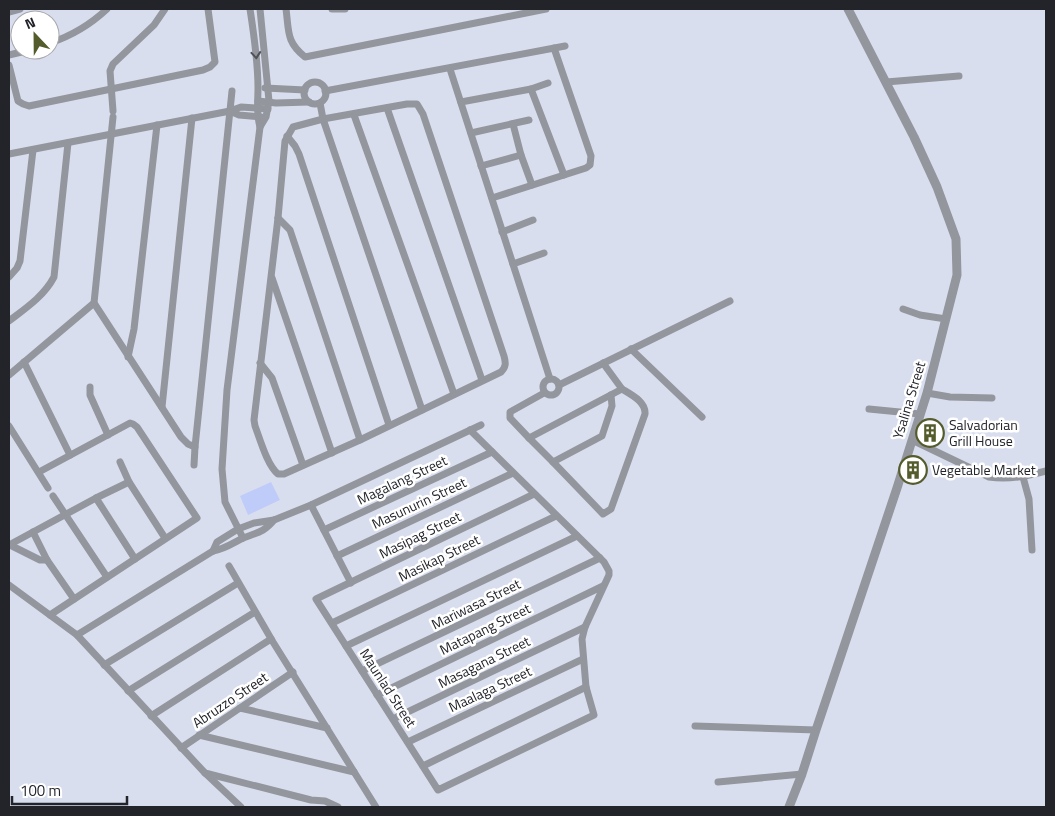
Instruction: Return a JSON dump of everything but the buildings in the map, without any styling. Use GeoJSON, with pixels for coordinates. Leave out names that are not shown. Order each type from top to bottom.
{"type":"FeatureCollection","features":[{"type":"Feature","properties":{"kind":"street"},"geometry":{"type":"LineString","coordinates":[[9,12],[20,9]]}},
{"type":"Feature","properties":{"kind":"street"},"geometry":{"type":"LineString","coordinates":[[60,38],[81,29],[98,18],[107,9]]}},
{"type":"Feature","properties":{"kind":"street"},"geometry":{"type":"LineString","coordinates":[[165,9],[154,25],[114,64],[110,71],[113,88],[113,114],[94,303],[181,437],[195,448]]}},
{"type":"Feature","properties":{"kind":"street"},"geometry":{"type":"LineString","coordinates":[[9,65],[18,101],[29,106],[204,70],[214,65],[215,62],[208,9]]}},
{"type":"Feature","properties":{"kind":"street"},"geometry":{"type":"LineString","coordinates":[[243,538],[225,502],[222,468],[228,390],[260,127],[257,116],[256,51],[250,9]]}},
{"type":"Feature","properties":{"kind":"street"},"geometry":{"type":"LineString","coordinates":[[260,9],[269,88],[266,117],[260,127]]}},
{"type":"Feature","properties":{"kind":"street"},"geometry":{"type":"LineString","coordinates":[[286,9],[293,47],[304,57],[546,9]]}},
{"type":"Feature","properties":{"kind":"street"},"geometry":{"type":"LineString","coordinates":[[332,9],[345,9]]}},
{"type":"Feature","properties":{"kind":"street","name":"Ysalina Street"},"geometry":{"type":"LineString","coordinates":[[789,807],[802,774],[898,488],[927,393],[957,275],[956,239],[937,187],[914,137],[848,9]]}},
{"type":"Feature","properties":{"kind":"street"},"geometry":{"type":"LineString","coordinates":[[325,91],[565,46]]}},
{"type":"Feature","properties":{"kind":"street"},"geometry":{"type":"LineString","coordinates":[[492,198],[586,168],[590,165],[591,156],[554,48]]}},
{"type":"Feature","properties":{"kind":"street"},"geometry":{"type":"LineString","coordinates":[[450,69],[550,379]]}},
{"type":"Feature","properties":{"kind":"street"},"geometry":{"type":"LineString","coordinates":[[886,82],[959,76]]}},
{"type":"Feature","properties":{"kind":"street"},"geometry":{"type":"LineString","coordinates":[[9,154],[230,111],[257,104],[309,102],[316,104],[325,98],[325,91],[322,85],[315,83],[309,85],[305,90],[305,97],[309,102]]}},
{"type":"Feature","properties":{"kind":"street"},"geometry":{"type":"LineString","coordinates":[[461,102],[531,89],[548,83]]}},
{"type":"Feature","properties":{"kind":"street"},"geometry":{"type":"LineString","coordinates":[[258,88],[305,90]]}},
{"type":"Feature","properties":{"kind":"street"},"geometry":{"type":"LineString","coordinates":[[531,89],[564,175]]}},
{"type":"Feature","properties":{"kind":"street"},"geometry":{"type":"LineString","coordinates":[[194,465],[232,91]]}},
{"type":"Feature","properties":{"kind":"street"},"geometry":{"type":"LineString","coordinates":[[320,103],[323,119],[422,410]]}},
{"type":"Feature","properties":{"kind":"street"},"geometry":{"type":"LineString","coordinates":[[416,104],[423,114],[506,363],[505,368],[501,372],[360,440],[281,475],[274,470],[254,423],[287,136],[293,127],[323,119],[354,114],[416,104]]}},
{"type":"Feature","properties":{"kind":"street"},"geometry":{"type":"LineString","coordinates":[[387,108],[482,380]]}},
{"type":"Feature","properties":{"kind":"street"},"geometry":{"type":"LineString","coordinates":[[230,111],[239,115],[266,117]]}},
{"type":"Feature","properties":{"kind":"street"},"geometry":{"type":"LineString","coordinates":[[354,114],[454,394]]}},
{"type":"Feature","properties":{"kind":"street"},"geometry":{"type":"LineString","coordinates":[[162,407],[192,118]]}},
{"type":"Feature","properties":{"kind":"street"},"geometry":{"type":"LineString","coordinates":[[471,133],[528,120]]}},
{"type":"Feature","properties":{"kind":"street"},"geometry":{"type":"LineString","coordinates":[[513,124],[521,155],[532,185]]}},
{"type":"Feature","properties":{"kind":"street"},"geometry":{"type":"LineString","coordinates":[[128,357],[134,329],[157,125]]}},
{"type":"Feature","properties":{"kind":"street"},"geometry":{"type":"LineString","coordinates":[[287,136],[299,154],[389,425]]}},
{"type":"Feature","properties":{"kind":"street"},"geometry":{"type":"LineString","coordinates":[[9,321],[42,295],[54,277],[68,143]]}},
{"type":"Feature","properties":{"kind":"street"},"geometry":{"type":"LineString","coordinates":[[9,277],[18,268],[20,261],[33,150]]}},
{"type":"Feature","properties":{"kind":"street"},"geometry":{"type":"LineString","coordinates":[[481,166],[521,155]]}},
{"type":"Feature","properties":{"kind":"street"},"geometry":{"type":"LineString","coordinates":[[278,218],[290,230],[360,440]]}},
{"type":"Feature","properties":{"kind":"street"},"geometry":{"type":"LineString","coordinates":[[502,232],[534,220]]}},
{"type":"Feature","properties":{"kind":"street"},"geometry":{"type":"LineString","coordinates":[[513,264],[544,253]]}},
{"type":"Feature","properties":{"kind":"street"},"geometry":{"type":"LineString","coordinates":[[271,274],[332,453]]}},
{"type":"Feature","properties":{"kind":"street"},"geometry":{"type":"LineString","coordinates":[[559,385],[730,300]]}},
{"type":"Feature","properties":{"kind":"street"},"geometry":{"type":"LineString","coordinates":[[9,375],[94,303]]}},
{"type":"Feature","properties":{"kind":"street"},"geometry":{"type":"LineString","coordinates":[[903,309],[920,316],[946,319]]}},
{"type":"Feature","properties":{"kind":"street"},"geometry":{"type":"LineString","coordinates":[[631,349],[702,417]]}},
{"type":"Feature","properties":{"kind":"street"},"geometry":{"type":"LineString","coordinates":[[24,362],[70,455]]}},
{"type":"Feature","properties":{"kind":"street"},"geometry":{"type":"LineString","coordinates":[[260,363],[272,378],[303,465]]}},
{"type":"Feature","properties":{"kind":"street"},"geometry":{"type":"LineString","coordinates":[[544,392],[510,412],[510,418],[603,514],[611,509],[646,409],[641,402],[622,389],[603,363]]}},
{"type":"Feature","properties":{"kind":"street"},"geometry":{"type":"LineString","coordinates":[[550,379],[556,380],[559,385],[559,391],[555,395],[549,396],[544,392],[543,384],[550,379]]}},
{"type":"Feature","properties":{"kind":"street"},"geometry":{"type":"LineString","coordinates":[[90,387],[90,395],[108,435]]}},
{"type":"Feature","properties":{"kind":"street"},"geometry":{"type":"LineString","coordinates":[[529,438],[622,389]]}},
{"type":"Feature","properties":{"kind":"street"},"geometry":{"type":"LineString","coordinates":[[927,393],[950,397],[992,398]]}},
{"type":"Feature","properties":{"kind":"street"},"geometry":{"type":"LineString","coordinates":[[553,462],[602,436],[612,406],[611,395]]}},
{"type":"Feature","properties":{"kind":"street"},"geometry":{"type":"LineString","coordinates":[[869,408],[920,414]]}},
{"type":"Feature","properties":{"kind":"street"},"geometry":{"type":"LineString","coordinates":[[39,472],[130,423],[136,425],[197,518],[50,615]]}},
{"type":"Feature","properties":{"kind":"street"},"geometry":{"type":"LineString","coordinates":[[213,551],[217,542],[238,529],[263,521],[274,520],[310,505],[481,425]]}},
{"type":"Feature","properties":{"kind":"street"},"geometry":{"type":"LineString","coordinates":[[9,426],[48,488]]}},
{"type":"Feature","properties":{"kind":"street"},"geometry":{"type":"LineString","coordinates":[[423,766],[586,687],[582,639],[585,627],[603,586],[608,580],[608,571],[600,558],[470,430]]}},
{"type":"Feature","properties":{"kind":"street"},"geometry":{"type":"LineString","coordinates":[[912,440],[989,476],[1001,478],[1023,477],[1046,471]]}},
{"type":"Feature","properties":{"kind":"street","name":"Magalang Street"},"geometry":{"type":"LineString","coordinates":[[324,530],[492,452]]}},
{"type":"Feature","properties":{"kind":"street"},"geometry":{"type":"LineString","coordinates":[[120,462],[129,482],[165,538]]}},
{"type":"Feature","properties":{"kind":"street","name":"Masunurin Street"},"geometry":{"type":"LineString","coordinates":[[337,556],[513,473]]}},
{"type":"Feature","properties":{"kind":"street"},"geometry":{"type":"LineString","coordinates":[[1023,477],[1029,500],[1032,550]]}},
{"type":"Feature","properties":{"kind":"street"},"geometry":{"type":"LineString","coordinates":[[9,545],[129,482]]}},
{"type":"Feature","properties":{"kind":"street","name":"Masipag Street"},"geometry":{"type":"LineString","coordinates":[[316,599],[534,494]]}},
{"type":"Feature","properties":{"kind":"street"},"geometry":{"type":"LineString","coordinates":[[53,496],[106,577]]}},
{"type":"Feature","properties":{"kind":"street"},"geometry":{"type":"LineString","coordinates":[[96,498],[135,559]]}},
{"type":"Feature","properties":{"kind":"street"},"geometry":{"type":"LineString","coordinates":[[310,505],[350,583]]}},
{"type":"Feature","properties":{"kind":"street","name":"Masikap Street"},"geometry":{"type":"LineString","coordinates":[[332,623],[556,516]]}},
{"type":"Feature","properties":{"kind":"street"},"geometry":{"type":"LineString","coordinates":[[77,635],[213,551],[222,550],[243,538],[260,533],[268,528],[274,520]]}},
{"type":"Feature","properties":{"kind":"street"},"geometry":{"type":"LineString","coordinates":[[33,532],[48,560],[74,599]]}},
{"type":"Feature","properties":{"kind":"street","name":"Mariwasa Street"},"geometry":{"type":"LineString","coordinates":[[346,646],[577,536]]}},
{"type":"Feature","properties":{"kind":"street"},"geometry":{"type":"LineString","coordinates":[[9,545],[40,560],[48,560]]}},
{"type":"Feature","properties":{"kind":"street","name":"Mariwasa Street"},"geometry":{"type":"LineString","coordinates":[[362,672],[600,558]]}},
{"type":"Feature","properties":{"kind":"street"},"geometry":{"type":"LineString","coordinates":[[229,566],[255,612],[376,807]]}},
{"type":"Feature","properties":{"kind":"street"},"geometry":{"type":"LineString","coordinates":[[104,665],[238,583]]}},
{"type":"Feature","properties":{"kind":"street"},"geometry":{"type":"LineString","coordinates":[[9,585],[77,635],[181,748],[241,807]]}},
{"type":"Feature","properties":{"kind":"street","name":"Matapang Street"},"geometry":{"type":"LineString","coordinates":[[377,695],[603,586]]}},
{"type":"Feature","properties":{"kind":"street","name":"Maunlad Street"},"geometry":{"type":"LineString","coordinates":[[316,599],[438,790],[594,715],[586,687]]}},
{"type":"Feature","properties":{"kind":"street"},"geometry":{"type":"LineString","coordinates":[[128,691],[255,612]]}},
{"type":"Feature","properties":{"kind":"street","name":"Masagana Street"},"geometry":{"type":"LineString","coordinates":[[393,719],[585,627]]}},
{"type":"Feature","properties":{"kind":"street"},"geometry":{"type":"LineString","coordinates":[[151,716],[271,638]]}},
{"type":"Feature","properties":{"kind":"street","name":"Maalaga Street"},"geometry":{"type":"LineString","coordinates":[[408,742],[583,659]]}},
{"type":"Feature","properties":{"kind":"street","name":"Abruzzo Street"},"geometry":{"type":"LineString","coordinates":[[181,748],[293,672]]}},
{"type":"Feature","properties":{"kind":"street"},"geometry":{"type":"LineString","coordinates":[[240,708],[327,728]]}},
{"type":"Feature","properties":{"kind":"street"},"geometry":{"type":"LineString","coordinates":[[695,726],[816,730]]}},
{"type":"Feature","properties":{"kind":"street"},"geometry":{"type":"LineString","coordinates":[[199,735],[354,772]]}},
{"type":"Feature","properties":{"kind":"street"},"geometry":{"type":"LineString","coordinates":[[205,773],[311,800],[325,801],[338,807]]}},
{"type":"Feature","properties":{"kind":"street"},"geometry":{"type":"LineString","coordinates":[[718,782],[802,774]]}},
{"type":"Feature","properties":{"kind":"shaded area"},"geometry":{"type":"Polygon","coordinates":[[[271,482],[280,500],[248,515],[240,496],[271,482]]]}},
{"type":"Feature","properties":{"kind":"place","name":"Salvadorian Grill House"},"geometry":{"type":"Point","coordinates":[930,433]}},
{"type":"Feature","properties":{"kind":"place","name":"Vegetable Market"},"geometry":{"type":"Point","coordinates":[913,470]}}]}
